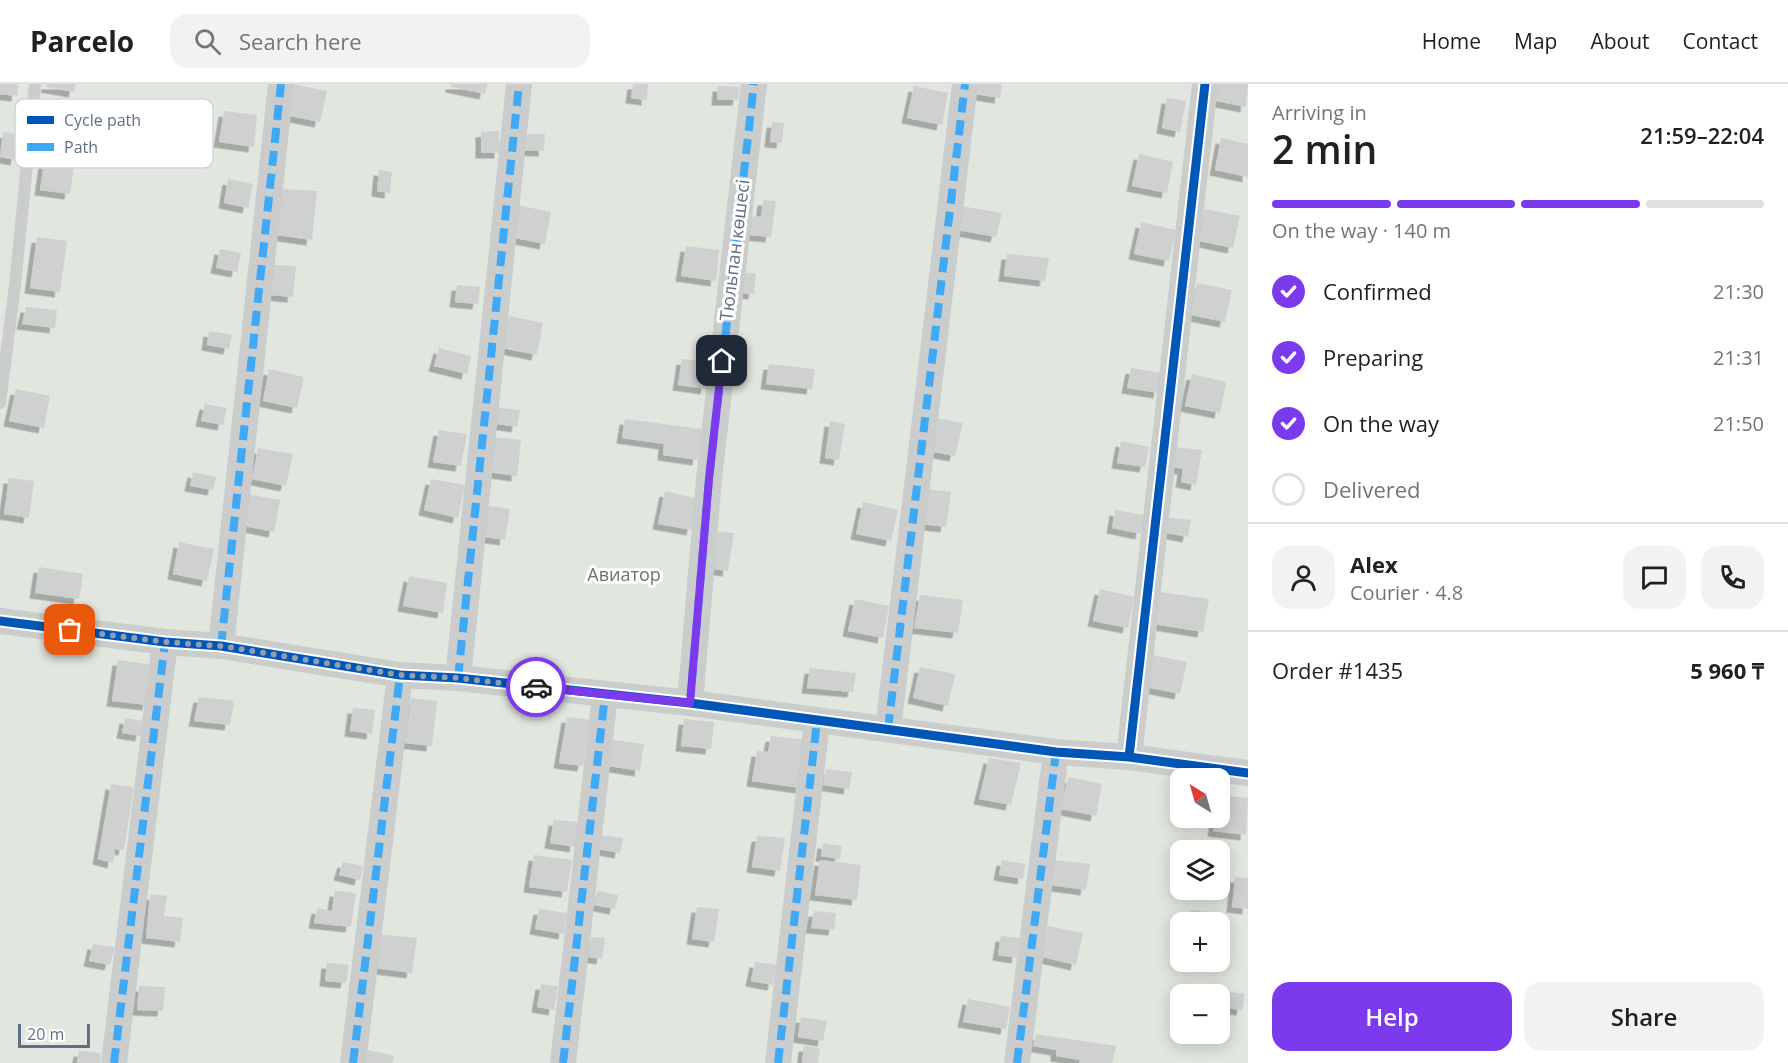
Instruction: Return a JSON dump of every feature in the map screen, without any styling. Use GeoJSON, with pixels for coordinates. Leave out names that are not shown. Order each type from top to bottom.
{"type":"FeatureCollection","features":[{"type":"Feature","properties":{"kind":"street"},"geometry":{"type":"LineString","coordinates":[[221,646],[281,84]]}},
{"type":"Feature","properties":{"kind":"street"},"geometry":{"type":"LineString","coordinates":[[458,678],[519,84]]}},
{"type":"Feature","properties":{"kind":"street","name":"Тюльпан көшесі"},"geometry":{"type":"LineString","coordinates":[[690,703],[709,479],[754,84]]}},
{"type":"Feature","properties":{"kind":"street"},"geometry":{"type":"LineString","coordinates":[[888,729],[965,84]]}},
{"type":"Feature","properties":{"kind":"street"},"geometry":{"type":"LineString","coordinates":[[1129,757],[1205,84]]}},
{"type":"Feature","properties":{"kind":"street"},"geometry":{"type":"LineString","coordinates":[[0,621],[165,642],[221,646],[400,675],[458,678],[690,703],[1056,752],[1129,757],[1248,773]]}},
{"type":"Feature","properties":{"kind":"street"},"geometry":{"type":"LineString","coordinates":[[114,1063],[165,642]]}},
{"type":"Feature","properties":{"kind":"street"},"geometry":{"type":"LineString","coordinates":[[353,1063],[400,675]]}},
{"type":"Feature","properties":{"kind":"street"},"geometry":{"type":"LineString","coordinates":[[563,1063],[605,695]]}},
{"type":"Feature","properties":{"kind":"street"},"geometry":{"type":"LineString","coordinates":[[778,1063],[817,720]]}},
{"type":"Feature","properties":{"kind":"street"},"geometry":{"type":"LineString","coordinates":[[1017,1063],[1056,752]]}},
{"type":"Feature","properties":{"kind":"lane"},"geometry":{"type":"LineString","coordinates":[[34,99],[36,84]]}},
{"type":"Feature","properties":{"kind":"lane"},"geometry":{"type":"LineString","coordinates":[[0,403],[27,168]]}},
{"type":"Feature","properties":{"kind":"green space","name":"Авиатор"},"geometry":{"type":"Polygon","coordinates":[[[0,84],[1248,84],[1248,1063],[0,1063],[0,84]]]}},
{"type":"Feature","properties":{"kind":"building"},"geometry":{"type":"Polygon","coordinates":[[[0,84],[18,84],[17,96],[0,94],[0,84]]]}},
{"type":"Feature","properties":{"kind":"building"},"geometry":{"type":"Polygon","coordinates":[[[47,84],[76,84],[74,92],[46,87],[47,84]]]}},
{"type":"Feature","properties":{"kind":"building"},"geometry":{"type":"Polygon","coordinates":[[[292,84],[327,91],[320,122],[285,115],[292,84]]]}},
{"type":"Feature","properties":{"kind":"building"},"geometry":{"type":"Polygon","coordinates":[[[451,84],[487,84],[485,94],[451,87],[451,84]]]}},
{"type":"Feature","properties":{"kind":"building"},"geometry":{"type":"Polygon","coordinates":[[[633,84],[648,84],[647,100],[631,98],[633,84]]]}},
{"type":"Feature","properties":{"kind":"building"},"geometry":{"type":"Polygon","coordinates":[[[976,84],[1002,84],[1000,98],[974,94],[976,84]]]}},
{"type":"Feature","properties":{"kind":"building"},"geometry":{"type":"Polygon","coordinates":[[[1214,84],[1248,84],[1246,107],[1211,100],[1214,84]]]}},
{"type":"Feature","properties":{"kind":"building"},"geometry":{"type":"Polygon","coordinates":[[[718,86],[740,87],[738,100],[717,100],[718,86]]]}},
{"type":"Feature","properties":{"kind":"building"},"geometry":{"type":"Polygon","coordinates":[[[914,86],[948,93],[942,125],[907,118],[914,86]]]}},
{"type":"Feature","properties":{"kind":"building"},"geometry":{"type":"Polygon","coordinates":[[[1167,98],[1186,101],[1180,132],[1162,128],[1167,98]]]}},
{"type":"Feature","properties":{"kind":"building"},"geometry":{"type":"Polygon","coordinates":[[[224,111],[257,115],[254,147],[219,142],[224,111]]]}},
{"type":"Feature","properties":{"kind":"building"},"geometry":{"type":"Polygon","coordinates":[[[772,122],[784,123],[782,143],[770,142],[772,122]]]}},
{"type":"Feature","properties":{"kind":"building"},"geometry":{"type":"Polygon","coordinates":[[[499,131],[500,153],[481,153],[481,132],[499,131]]]}},
{"type":"Feature","properties":{"kind":"building"},"geometry":{"type":"Polygon","coordinates":[[[3,132],[15,134],[15,160],[0,157],[3,132]]]}},
{"type":"Feature","properties":{"kind":"building"},"geometry":{"type":"Polygon","coordinates":[[[520,134],[545,134],[544,151],[518,150],[520,134]]]}},
{"type":"Feature","properties":{"kind":"building"},"geometry":{"type":"Polygon","coordinates":[[[1221,138],[1248,144],[1248,177],[1215,170],[1221,138]]]}},
{"type":"Feature","properties":{"kind":"building"},"geometry":{"type":"Polygon","coordinates":[[[1139,154],[1173,162],[1167,193],[1132,186],[1139,154]]]}},
{"type":"Feature","properties":{"kind":"building"},"geometry":{"type":"Polygon","coordinates":[[[43,168],[74,168],[70,194],[40,190],[43,168]]]}},
{"type":"Feature","properties":{"kind":"building"},"geometry":{"type":"Polygon","coordinates":[[[379,170],[392,172],[390,193],[377,191],[379,170]]]}},
{"type":"Feature","properties":{"kind":"building"},"geometry":{"type":"Polygon","coordinates":[[[228,179],[253,184],[248,208],[224,203],[228,179]]]}},
{"type":"Feature","properties":{"kind":"building"},"geometry":{"type":"Polygon","coordinates":[[[281,189],[317,191],[312,240],[276,235],[281,189]]]}},
{"type":"Feature","properties":{"kind":"building"},"geometry":{"type":"Polygon","coordinates":[[[763,200],[776,201],[771,237],[750,235],[751,216],[761,217],[763,200]]]}},
{"type":"Feature","properties":{"kind":"building"},"geometry":{"type":"Polygon","coordinates":[[[517,205],[551,212],[545,244],[510,237],[517,205]]]}},
{"type":"Feature","properties":{"kind":"building"},"geometry":{"type":"Polygon","coordinates":[[[961,206],[1002,213],[996,237],[957,230],[961,206]]]}},
{"type":"Feature","properties":{"kind":"building"},"geometry":{"type":"Polygon","coordinates":[[[1205,209],[1240,216],[1233,248],[1199,241],[1205,209]]]}},
{"type":"Feature","properties":{"kind":"building"},"geometry":{"type":"Polygon","coordinates":[[[1141,222],[1176,230],[1169,261],[1134,254],[1141,222]]]}},
{"type":"Feature","properties":{"kind":"building"},"geometry":{"type":"Polygon","coordinates":[[[37,237],[67,241],[60,292],[30,288],[37,237]]]}},
{"type":"Feature","properties":{"kind":"building"},"geometry":{"type":"Polygon","coordinates":[[[686,246],[719,250],[716,281],[681,276],[686,246]]]}},
{"type":"Feature","properties":{"kind":"building"},"geometry":{"type":"Polygon","coordinates":[[[220,249],[241,253],[237,272],[216,268],[220,249]]]}},
{"type":"Feature","properties":{"kind":"building"},"geometry":{"type":"Polygon","coordinates":[[[1007,254],[1049,258],[1045,281],[1004,276],[1007,254]]]}},
{"type":"Feature","properties":{"kind":"building"},"geometry":{"type":"Polygon","coordinates":[[[273,265],[296,266],[293,297],[269,295],[273,265]]]}},
{"type":"Feature","properties":{"kind":"building"},"geometry":{"type":"Polygon","coordinates":[[[745,273],[756,273],[754,294],[743,293],[745,273]]]}},
{"type":"Feature","properties":{"kind":"building"},"geometry":{"type":"Polygon","coordinates":[[[1197,283],[1232,290],[1225,322],[1190,315],[1197,283]]]}},
{"type":"Feature","properties":{"kind":"building"},"geometry":{"type":"Polygon","coordinates":[[[457,285],[480,287],[478,304],[455,302],[457,285]]]}},
{"type":"Feature","properties":{"kind":"building"},"geometry":{"type":"Polygon","coordinates":[[[26,307],[57,310],[55,328],[22,324],[26,307]]]}},
{"type":"Feature","properties":{"kind":"building"},"geometry":{"type":"Polygon","coordinates":[[[509,316],[543,323],[537,355],[502,348],[509,316]]]}},
{"type":"Feature","properties":{"kind":"building"},"geometry":{"type":"Polygon","coordinates":[[[209,331],[232,335],[229,349],[207,345],[209,331]]]}},
{"type":"Feature","properties":{"kind":"building"},"geometry":{"type":"Polygon","coordinates":[[[439,348],[471,356],[467,374],[434,366],[439,348]]]}},
{"type":"Feature","properties":{"kind":"building"},"geometry":{"type":"Polygon","coordinates":[[[682,359],[710,362],[706,389],[678,385],[682,359]]]}},
{"type":"Feature","properties":{"kind":"building"},"geometry":{"type":"Polygon","coordinates":[[[769,364],[815,369],[812,389],[766,384],[769,364]]]}},
{"type":"Feature","properties":{"kind":"building"},"geometry":{"type":"Polygon","coordinates":[[[1131,368],[1162,373],[1159,393],[1127,388],[1131,368]]]}},
{"type":"Feature","properties":{"kind":"building"},"geometry":{"type":"Polygon","coordinates":[[[269,369],[304,377],[297,408],[263,401],[269,369]]]}},
{"type":"Feature","properties":{"kind":"building"},"geometry":{"type":"Polygon","coordinates":[[[1192,374],[1226,382],[1220,413],[1185,406],[1192,374]]]}},
{"type":"Feature","properties":{"kind":"building"},"geometry":{"type":"Polygon","coordinates":[[[16,389],[50,396],[44,428],[9,421],[16,389]]]}},
{"type":"Feature","properties":{"kind":"building"},"geometry":{"type":"Polygon","coordinates":[[[205,404],[227,408],[223,425],[201,421],[205,404]]]}},
{"type":"Feature","properties":{"kind":"building"},"geometry":{"type":"Polygon","coordinates":[[[493,407],[520,410],[517,427],[491,423],[493,407]]]}},
{"type":"Feature","properties":{"kind":"building"},"geometry":{"type":"Polygon","coordinates":[[[935,418],[963,423],[955,456],[928,451],[935,418]]]}},
{"type":"Feature","properties":{"kind":"building"},"geometry":{"type":"Polygon","coordinates":[[[625,419],[702,429],[698,460],[663,455],[664,444],[622,438],[625,419]]]}},
{"type":"Feature","properties":{"kind":"building"},"geometry":{"type":"Polygon","coordinates":[[[830,421],[845,424],[839,460],[825,458],[830,421]]]}},
{"type":"Feature","properties":{"kind":"building"},"geometry":{"type":"Polygon","coordinates":[[[439,430],[467,434],[461,466],[433,462],[439,430]]]}},
{"type":"Feature","properties":{"kind":"building"},"geometry":{"type":"Polygon","coordinates":[[[493,437],[521,440],[517,476],[488,472],[493,437]]]}},
{"type":"Feature","properties":{"kind":"building"},"geometry":{"type":"Polygon","coordinates":[[[1121,441],[1149,447],[1145,467],[1117,463],[1121,441]]]}},
{"type":"Feature","properties":{"kind":"building"},"geometry":{"type":"Polygon","coordinates":[[[1175,447],[1202,450],[1196,485],[1181,482],[1183,469],[1172,467],[1175,447]]]}},
{"type":"Feature","properties":{"kind":"building"},"geometry":{"type":"Polygon","coordinates":[[[258,448],[293,454],[286,486],[252,479],[258,448]]]}},
{"type":"Feature","properties":{"kind":"building"},"geometry":{"type":"Polygon","coordinates":[[[193,472],[216,477],[213,490],[190,486],[193,472]]]}},
{"type":"Feature","properties":{"kind":"building"},"geometry":{"type":"Polygon","coordinates":[[[9,478],[34,481],[29,518],[4,514],[9,478]]]}},
{"type":"Feature","properties":{"kind":"building"},"geometry":{"type":"Polygon","coordinates":[[[431,479],[465,485],[458,518],[424,510],[431,479]]]}},
{"type":"Feature","properties":{"kind":"building"},"geometry":{"type":"Polygon","coordinates":[[[927,489],[951,492],[946,527],[921,524],[927,489]]]}},
{"type":"Feature","properties":{"kind":"building"},"geometry":{"type":"Polygon","coordinates":[[[665,491],[699,499],[692,530],[658,524],[665,491]]]}},
{"type":"Feature","properties":{"kind":"building"},"geometry":{"type":"Polygon","coordinates":[[[246,494],[280,500],[274,532],[239,525],[246,494]]]}},
{"type":"Feature","properties":{"kind":"building"},"geometry":{"type":"Polygon","coordinates":[[[863,502],[898,510],[891,541],[856,534],[863,502]]]}},
{"type":"Feature","properties":{"kind":"building"},"geometry":{"type":"Polygon","coordinates":[[[483,505],[510,509],[505,540],[478,536],[483,505]]]}},
{"type":"Feature","properties":{"kind":"building"},"geometry":{"type":"Polygon","coordinates":[[[1115,510],[1144,515],[1141,534],[1112,528],[1115,510]]]}},
{"type":"Feature","properties":{"kind":"building"},"geometry":{"type":"Polygon","coordinates":[[[1165,517],[1191,520],[1188,537],[1162,532],[1165,517]]]}},
{"type":"Feature","properties":{"kind":"building"},"geometry":{"type":"Polygon","coordinates":[[[712,531],[734,533],[728,571],[706,568],[712,531]]]}},
{"type":"Feature","properties":{"kind":"building"},"geometry":{"type":"Polygon","coordinates":[[[179,542],[214,549],[207,581],[173,574],[179,542]]]}},
{"type":"Feature","properties":{"kind":"building"},"geometry":{"type":"Polygon","coordinates":[[[39,567],[83,574],[79,599],[35,593],[39,567]]]}},
{"type":"Feature","properties":{"kind":"building"},"geometry":{"type":"Polygon","coordinates":[[[409,576],[447,583],[443,613],[403,606],[409,576]]]}},
{"type":"Feature","properties":{"kind":"building"},"geometry":{"type":"Polygon","coordinates":[[[1100,589],[1134,597],[1128,628],[1093,621],[1100,589]]]}},
{"type":"Feature","properties":{"kind":"building"},"geometry":{"type":"Polygon","coordinates":[[[1160,592],[1209,599],[1203,632],[1153,624],[1160,592]]]}},
{"type":"Feature","properties":{"kind":"building"},"geometry":{"type":"Polygon","coordinates":[[[920,595],[963,600],[958,633],[914,628],[920,595]]]}},
{"type":"Feature","properties":{"kind":"building"},"geometry":{"type":"Polygon","coordinates":[[[855,599],[889,606],[883,638],[848,631],[855,599]]]}},
{"type":"Feature","properties":{"kind":"building"},"geometry":{"type":"Polygon","coordinates":[[[1153,655],[1187,662],[1180,694],[1146,687],[1153,655]]]}},
{"type":"Feature","properties":{"kind":"building"},"geometry":{"type":"Polygon","coordinates":[[[118,660],[152,665],[148,705],[112,701],[118,660]]]}},
{"type":"Feature","properties":{"kind":"building"},"geometry":{"type":"Polygon","coordinates":[[[920,667],[955,674],[948,706],[913,698],[920,667]]]}},
{"type":"Feature","properties":{"kind":"building"},"geometry":{"type":"Polygon","coordinates":[[[810,668],[856,673],[853,692],[807,688],[810,668]]]}},
{"type":"Feature","properties":{"kind":"building"},"geometry":{"type":"Polygon","coordinates":[[[199,697],[234,701],[230,725],[194,721],[199,697]]]}},
{"type":"Feature","properties":{"kind":"building"},"geometry":{"type":"Polygon","coordinates":[[[411,698],[437,701],[432,746],[405,743],[411,698]]]}},
{"type":"Feature","properties":{"kind":"building"},"geometry":{"type":"Polygon","coordinates":[[[353,708],[375,710],[372,734],[350,731],[353,708]]]}},
{"type":"Feature","properties":{"kind":"building"},"geometry":{"type":"Polygon","coordinates":[[[567,717],[591,720],[583,766],[559,763],[567,717]]]}},
{"type":"Feature","properties":{"kind":"building"},"geometry":{"type":"Polygon","coordinates":[[[125,718],[143,721],[141,736],[122,733],[125,718]]]}},
{"type":"Feature","properties":{"kind":"building"},"geometry":{"type":"Polygon","coordinates":[[[684,719],[714,722],[711,749],[681,746],[684,719]]]}},
{"type":"Feature","properties":{"kind":"building"},"geometry":{"type":"Polygon","coordinates":[[[771,736],[808,740],[801,788],[752,781],[757,751],[768,752],[771,736]]]}},
{"type":"Feature","properties":{"kind":"building"},"geometry":{"type":"Polygon","coordinates":[[[613,740],[644,744],[640,771],[609,766],[613,740]]]}},
{"type":"Feature","properties":{"kind":"building"},"geometry":{"type":"Polygon","coordinates":[[[989,758],[1021,763],[1011,805],[979,799],[989,758]]]}},
{"type":"Feature","properties":{"kind":"building"},"geometry":{"type":"Polygon","coordinates":[[[826,769],[852,772],[849,789],[823,785],[826,769]]]}},
{"type":"Feature","properties":{"kind":"building"},"geometry":{"type":"Polygon","coordinates":[[[1068,777],[1102,784],[1096,816],[1061,809],[1068,777]]]}},
{"type":"Feature","properties":{"kind":"building"},"geometry":{"type":"Polygon","coordinates":[[[111,784],[134,787],[124,850],[115,849],[113,863],[98,859],[111,784]]]}},
{"type":"Feature","properties":{"kind":"building"},"geometry":{"type":"Polygon","coordinates":[[[1230,796],[1248,798],[1246,835],[1213,831],[1213,828],[1230,828],[1230,796]]]}},
{"type":"Feature","properties":{"kind":"building"},"geometry":{"type":"Polygon","coordinates":[[[554,820],[578,822],[575,847],[550,843],[554,820]]]}},
{"type":"Feature","properties":{"kind":"building"},"geometry":{"type":"Polygon","coordinates":[[[601,835],[623,838],[620,853],[598,849],[601,835]]]}},
{"type":"Feature","properties":{"kind":"building"},"geometry":{"type":"Polygon","coordinates":[[[757,836],[785,838],[780,871],[752,867],[757,836]]]}},
{"type":"Feature","properties":{"kind":"building"},"geometry":{"type":"Polygon","coordinates":[[[823,843],[842,846],[840,859],[821,856],[823,843]]]}},
{"type":"Feature","properties":{"kind":"building"},"geometry":{"type":"Polygon","coordinates":[[[534,855],[572,860],[567,892],[529,887],[534,855]]]}},
{"type":"Feature","properties":{"kind":"building"},"geometry":{"type":"Polygon","coordinates":[[[820,860],[861,865],[857,900],[815,895],[820,860]]]}},
{"type":"Feature","properties":{"kind":"building"},"geometry":{"type":"Polygon","coordinates":[[[1002,860],[1025,864],[1023,879],[999,875],[1002,860]]]}},
{"type":"Feature","properties":{"kind":"building"},"geometry":{"type":"Polygon","coordinates":[[[1054,860],[1090,864],[1086,890],[1050,885],[1054,860]]]}},
{"type":"Feature","properties":{"kind":"building"},"geometry":{"type":"Polygon","coordinates":[[[343,862],[363,866],[360,880],[339,875],[343,862]]]}},
{"type":"Feature","properties":{"kind":"building"},"geometry":{"type":"Polygon","coordinates":[[[1235,877],[1248,878],[1248,909],[1232,907],[1235,877]]]}},
{"type":"Feature","properties":{"kind":"building"},"geometry":{"type":"Polygon","coordinates":[[[335,891],[356,893],[351,927],[314,923],[317,908],[332,911],[335,891]]]}},
{"type":"Feature","properties":{"kind":"building"},"geometry":{"type":"Polygon","coordinates":[[[597,891],[618,895],[615,909],[594,905],[597,891]]]}},
{"type":"Feature","properties":{"kind":"building"},"geometry":{"type":"Polygon","coordinates":[[[150,894],[167,896],[164,916],[183,918],[180,942],[146,938],[150,894]]]}},
{"type":"Feature","properties":{"kind":"building"},"geometry":{"type":"Polygon","coordinates":[[[697,907],[719,909],[714,942],[692,939],[697,907]]]}},
{"type":"Feature","properties":{"kind":"building"},"geometry":{"type":"Polygon","coordinates":[[[539,909],[567,913],[564,934],[535,929],[539,909]]]}},
{"type":"Feature","properties":{"kind":"building"},"geometry":{"type":"Polygon","coordinates":[[[814,911],[836,913],[834,930],[811,928],[814,911]]]}},
{"type":"Feature","properties":{"kind":"building"},"geometry":{"type":"Polygon","coordinates":[[[1048,926],[1083,933],[1076,965],[1042,957],[1048,926]]]}},
{"type":"Feature","properties":{"kind":"building"},"geometry":{"type":"Polygon","coordinates":[[[378,934],[417,938],[412,973],[374,968],[378,934]]]}},
{"type":"Feature","properties":{"kind":"building"},"geometry":{"type":"Polygon","coordinates":[[[1001,936],[1020,938],[1017,958],[998,955],[1001,936]]]}},
{"type":"Feature","properties":{"kind":"building"},"geometry":{"type":"Polygon","coordinates":[[[591,937],[605,938],[602,959],[588,957],[591,937]]]}},
{"type":"Feature","properties":{"kind":"building"},"geometry":{"type":"Polygon","coordinates":[[[93,944],[115,947],[110,965],[89,961],[93,944]]]}},
{"type":"Feature","properties":{"kind":"building"},"geometry":{"type":"Polygon","coordinates":[[[755,962],[777,965],[773,985],[751,981],[755,962]]]}},
{"type":"Feature","properties":{"kind":"building"},"geometry":{"type":"Polygon","coordinates":[[[327,963],[349,965],[346,983],[325,981],[327,963]]]}},
{"type":"Feature","properties":{"kind":"building"},"geometry":{"type":"Polygon","coordinates":[[[541,984],[558,986],[554,1010],[537,1007],[541,984]]]}},
{"type":"Feature","properties":{"kind":"building"},"geometry":{"type":"Polygon","coordinates":[[[139,986],[165,987],[163,1011],[137,1010],[139,986]]]}},
{"type":"Feature","properties":{"kind":"building"},"geometry":{"type":"Polygon","coordinates":[[[1230,992],[1245,994],[1242,1010],[1230,1008],[1230,992]]]}},
{"type":"Feature","properties":{"kind":"building"},"geometry":{"type":"Polygon","coordinates":[[[968,999],[1010,1007],[1006,1029],[963,1022],[968,999]]]}},
{"type":"Feature","properties":{"kind":"building"},"geometry":{"type":"Polygon","coordinates":[[[801,1017],[827,1021],[823,1041],[798,1037],[801,1017]]]}},
{"type":"Feature","properties":{"kind":"building"},"geometry":{"type":"Polygon","coordinates":[[[1036,1034],[1116,1046],[1112,1063],[1079,1063],[1080,1060],[1056,1056],[1056,1050],[1033,1046],[1036,1034]]]}},
{"type":"Feature","properties":{"kind":"building"},"geometry":{"type":"Polygon","coordinates":[[[804,1046],[820,1048],[818,1063],[802,1063],[804,1046]]]}},
{"type":"Feature","properties":{"kind":"building"},"geometry":{"type":"Polygon","coordinates":[[[368,1050],[394,1056],[392,1063],[365,1063],[368,1050]]]}},
{"type":"Feature","properties":{"kind":"building"},"geometry":{"type":"Polygon","coordinates":[[[79,1051],[101,1053],[100,1063],[77,1063],[79,1051]]]}},
{"type":"Feature","properties":{"kind":"marked path"},"geometry":{"type":"LineString","coordinates":[[221,646],[281,84]]}},
{"type":"Feature","properties":{"kind":"marked path"},"geometry":{"type":"LineString","coordinates":[[458,678],[519,84]]}},
{"type":"Feature","properties":{"kind":"marked path"},"geometry":{"type":"LineString","coordinates":[[690,703],[709,479],[754,84]]}},
{"type":"Feature","properties":{"kind":"marked path"},"geometry":{"type":"LineString","coordinates":[[888,729],[965,84]]}},
{"type":"Feature","properties":{"kind":"marked path"},"geometry":{"type":"LineString","coordinates":[[114,1063],[165,642]]}},
{"type":"Feature","properties":{"kind":"marked path"},"geometry":{"type":"LineString","coordinates":[[353,1063],[400,675]]}},
{"type":"Feature","properties":{"kind":"marked path"},"geometry":{"type":"LineString","coordinates":[[563,1063],[605,695]]}},
{"type":"Feature","properties":{"kind":"marked path"},"geometry":{"type":"LineString","coordinates":[[778,1063],[817,721]]}},
{"type":"Feature","properties":{"kind":"marked path"},"geometry":{"type":"LineString","coordinates":[[1017,1063],[1056,752]]}},
{"type":"Feature","properties":{"kind":"cycle path"},"geometry":{"type":"LineString","coordinates":[[1129,757],[1205,84]]}},
{"type":"Feature","properties":{"kind":"cycle path"},"geometry":{"type":"LineString","coordinates":[[0,621],[165,642],[221,646],[400,675],[458,678],[690,703],[1056,752],[1129,757],[1248,773]]}},
{"type":"Feature","properties":{"kind":"way so far"},"geometry":{"type":"LineString","coordinates":[[70,630],[165,642],[221,646],[400,675],[458,678],[536,687]]}},
{"type":"Feature","properties":{"kind":"route"},"geometry":{"type":"LineString","coordinates":[[536,687],[690,703],[709,479],[722,361]]}}]}
